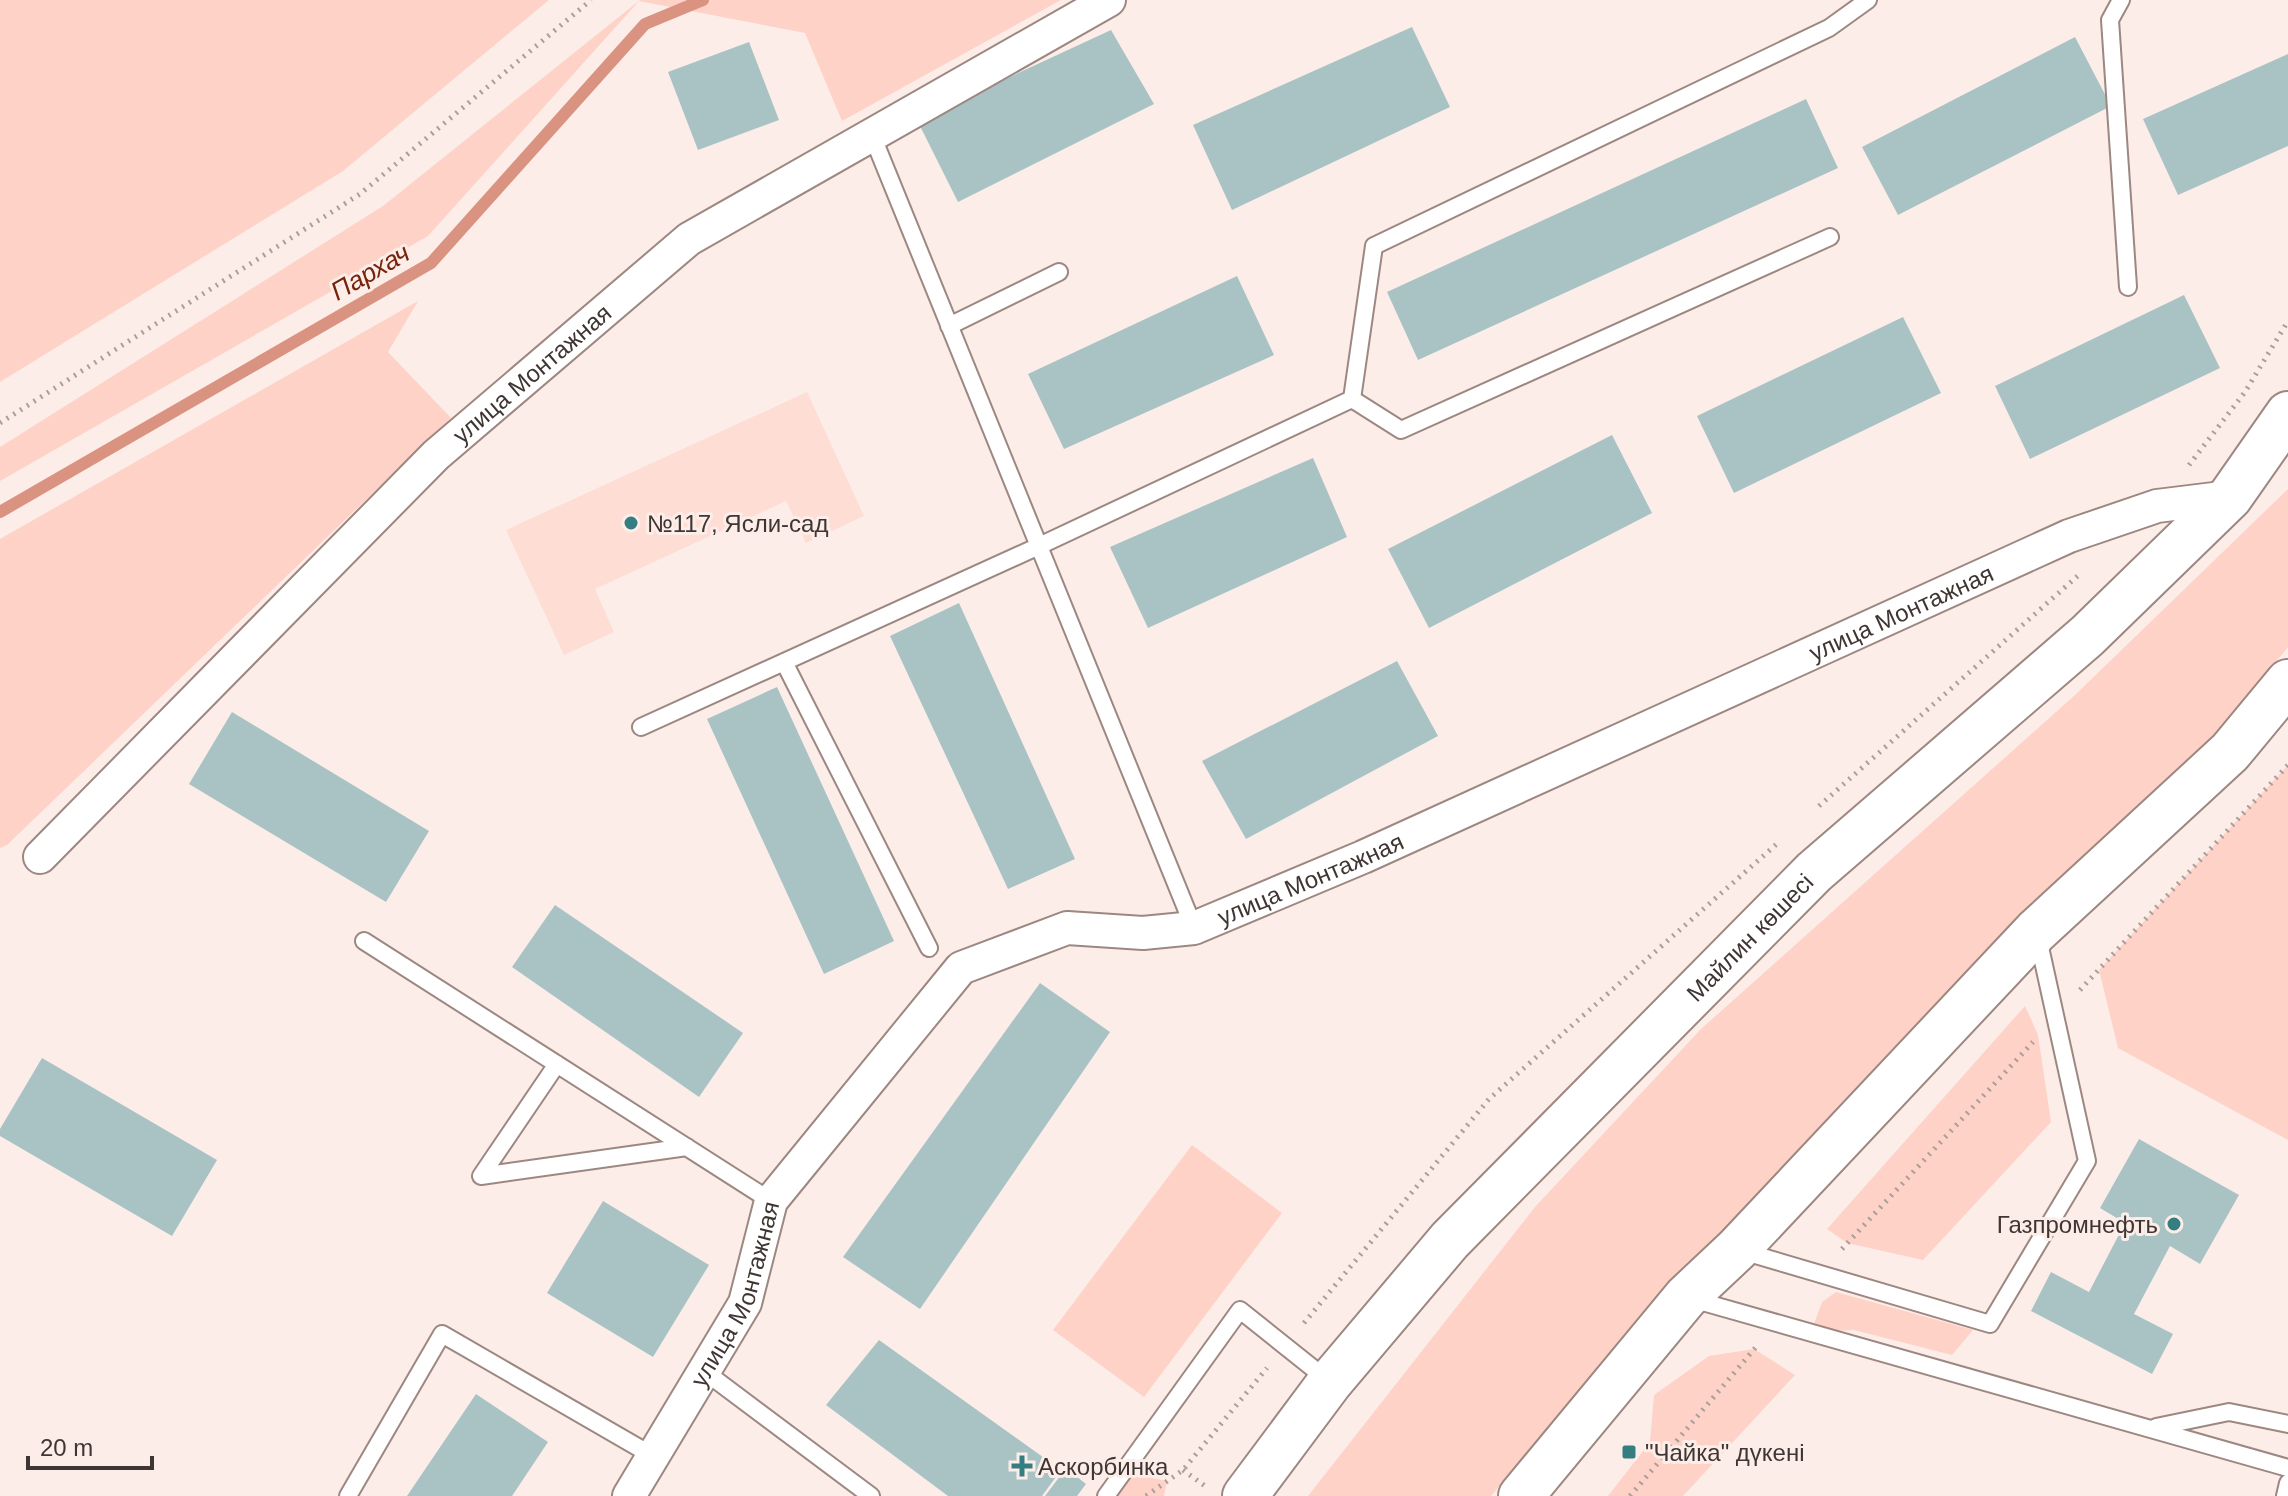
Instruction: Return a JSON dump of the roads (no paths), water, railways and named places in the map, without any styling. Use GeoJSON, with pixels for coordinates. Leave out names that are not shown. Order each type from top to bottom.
{"type":"FeatureCollection","features":[{"type":"Feature","properties":{"kind":"main road","name":"Майлин көшесі"},"geometry":{"type":"LineString","coordinates":[[1228,1492],[1330,1382],[1450,1240],[1814,872],[2087,636],[2230,497],[2288,414]]}},
{"type":"Feature","properties":{"kind":"main road"},"geometry":{"type":"LineString","coordinates":[[1521,1496],[1686,1297],[1737,1249],[2036,931],[2230,752],[2288,682]]}},
{"type":"Feature","properties":{"kind":"street","name":"улица Монтажная"},"geometry":{"type":"LineString","coordinates":[[40,857],[436,455],[689,239],[1109,0]]}},
{"type":"Feature","properties":{"kind":"street","name":"улица Монтажная"},"geometry":{"type":"LineString","coordinates":[[629,1496],[745,1303],[771,1201],[961,968],[1067,928],[1143,933],[1194,928],[1377,851],[2069,536],[2157,506],[2230,497]]}},
{"type":"Feature","properties":{"kind":"lane"},"geometry":{"type":"LineString","coordinates":[[1352,399],[1374,246],[1829,28],[1868,0]]}},
{"type":"Feature","properties":{"kind":"lane"},"geometry":{"type":"LineString","coordinates":[[2121,0],[2110,20],[2128,287]]}},
{"type":"Feature","properties":{"kind":"lane"},"geometry":{"type":"LineString","coordinates":[[872,135],[1194,928]]}},
{"type":"Feature","properties":{"kind":"lane"},"geometry":{"type":"LineString","coordinates":[[1352,399],[1401,430],[1830,237]]}},
{"type":"Feature","properties":{"kind":"lane"},"geometry":{"type":"LineString","coordinates":[[949,326],[1059,272]]}},
{"type":"Feature","properties":{"kind":"lane"},"geometry":{"type":"LineString","coordinates":[[641,727],[1352,399]]}},
{"type":"Feature","properties":{"kind":"lane"},"geometry":{"type":"LineString","coordinates":[[784,662],[929,948]]}},
{"type":"Feature","properties":{"kind":"lane"},"geometry":{"type":"LineString","coordinates":[[1737,1249],[1990,1324],[2087,1161],[2036,931]]}},
{"type":"Feature","properties":{"kind":"lane"},"geometry":{"type":"LineString","coordinates":[[364,941],[771,1201]]}},
{"type":"Feature","properties":{"kind":"lane"},"geometry":{"type":"LineString","coordinates":[[557,1064],[481,1176],[687,1147]]}},
{"type":"Feature","properties":{"kind":"lane"},"geometry":{"type":"LineString","coordinates":[[1686,1297],[2288,1468]]}},
{"type":"Feature","properties":{"kind":"lane"},"geometry":{"type":"LineString","coordinates":[[1106,1496],[1240,1310],[1330,1382]]}},
{"type":"Feature","properties":{"kind":"lane"},"geometry":{"type":"LineString","coordinates":[[348,1496],[442,1334],[653,1456]]}},
{"type":"Feature","properties":{"kind":"lane"},"geometry":{"type":"LineString","coordinates":[[704,1371],[871,1496]]}},
{"type":"Feature","properties":{"kind":"lane"},"geometry":{"type":"LineString","coordinates":[[2151,1428],[2229,1412],[2288,1424]]}},
{"type":"Feature","properties":{"kind":"lane"},"geometry":{"type":"LineString","coordinates":[[2285,1496],[2288,1483]]}},
{"type":"Feature","properties":{"kind":"waterway","name":"Пархач"},"geometry":{"type":"LineString","coordinates":[[0,512],[431,263],[645,24],[703,0]]}},
{"type":"Feature","properties":{"kind":"place","name":"№117, Ясли-сад"},"geometry":{"type":"Point","coordinates":[631,523]}},
{"type":"Feature","properties":{"kind":"place","name":"Газпромнефть"},"geometry":{"type":"Point","coordinates":[2174,1224]}},
{"type":"Feature","properties":{"kind":"place","name":"\"Чайка\" дүкені"},"geometry":{"type":"Point","coordinates":[1629,1452]}},
{"type":"Feature","properties":{"kind":"place","name":"Аскорбинка"},"geometry":{"type":"Point","coordinates":[1022,1466]}}]}
